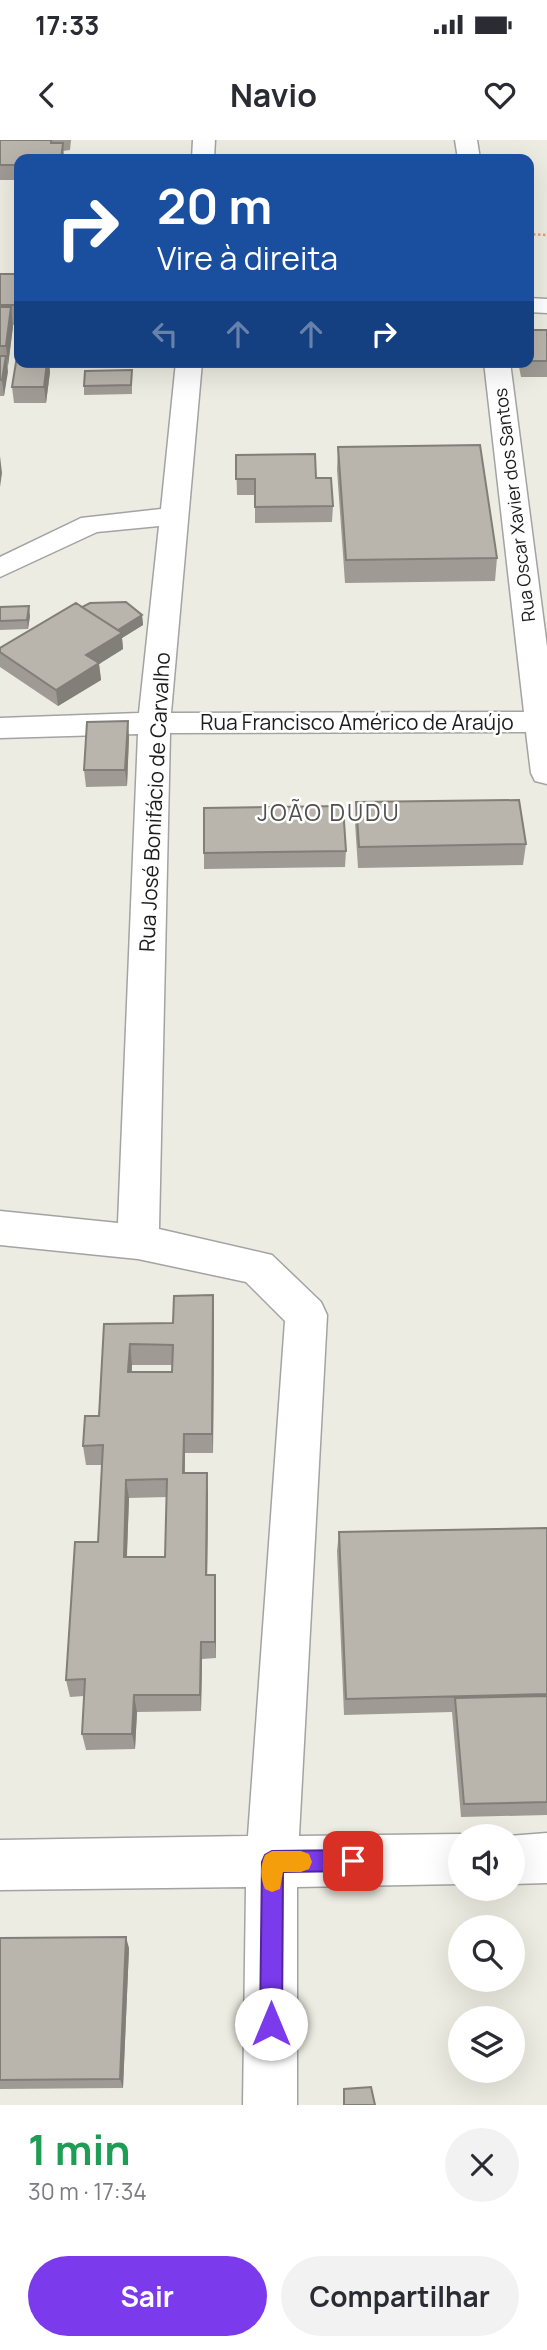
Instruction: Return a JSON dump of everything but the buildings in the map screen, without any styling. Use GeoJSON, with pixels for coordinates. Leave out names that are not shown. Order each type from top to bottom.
{"type":"FeatureCollection","features":[{"type":"Feature","properties":{"kind":"street","name":"Rua José Bonifácio de Carvalho"},"geometry":{"type":"LineString","coordinates":[[138,1242],[154,723],[188,368]]}},
{"type":"Feature","properties":{"kind":"street","name":"Rua Oscar Xavier dos Santos"},"geometry":{"type":"LineString","coordinates":[[498,368],[543,722],[547,773]]}},
{"type":"Feature","properties":{"kind":"street"},"geometry":{"type":"LineString","coordinates":[[0,568],[91,524],[174,516]]}},
{"type":"Feature","properties":{"kind":"street","name":"Rua Francisco Américo de Araújo"},"geometry":{"type":"LineString","coordinates":[[0,728],[154,723],[543,722]]}},
{"type":"Feature","properties":{"kind":"street"},"geometry":{"type":"LineString","coordinates":[[0,1228],[138,1242],[258,1267],[306,1315],[272,1862],[270,2105]]}},
{"type":"Feature","properties":{"kind":"street"},"geometry":{"type":"LineString","coordinates":[[525,1859],[547,1858]]}},
{"type":"Feature","properties":{"kind":"street"},"geometry":{"type":"LineString","coordinates":[[0,1865],[448,1860]]}},
{"type":"Feature","properties":{"kind":"slow traffic"},"geometry":{"type":"LineString","coordinates":[[272,1882],[272,1862],[301,1862]]}},
{"type":"Feature","properties":{"kind":"district","name":"JOÃO DUDU"},"geometry":{"type":"Point","coordinates":[329,812]}},
{"type":"Feature","properties":{"kind":"route"},"geometry":{"type":"LineString","coordinates":[[271,2024],[272,1862],[353,1861]]}}]}
